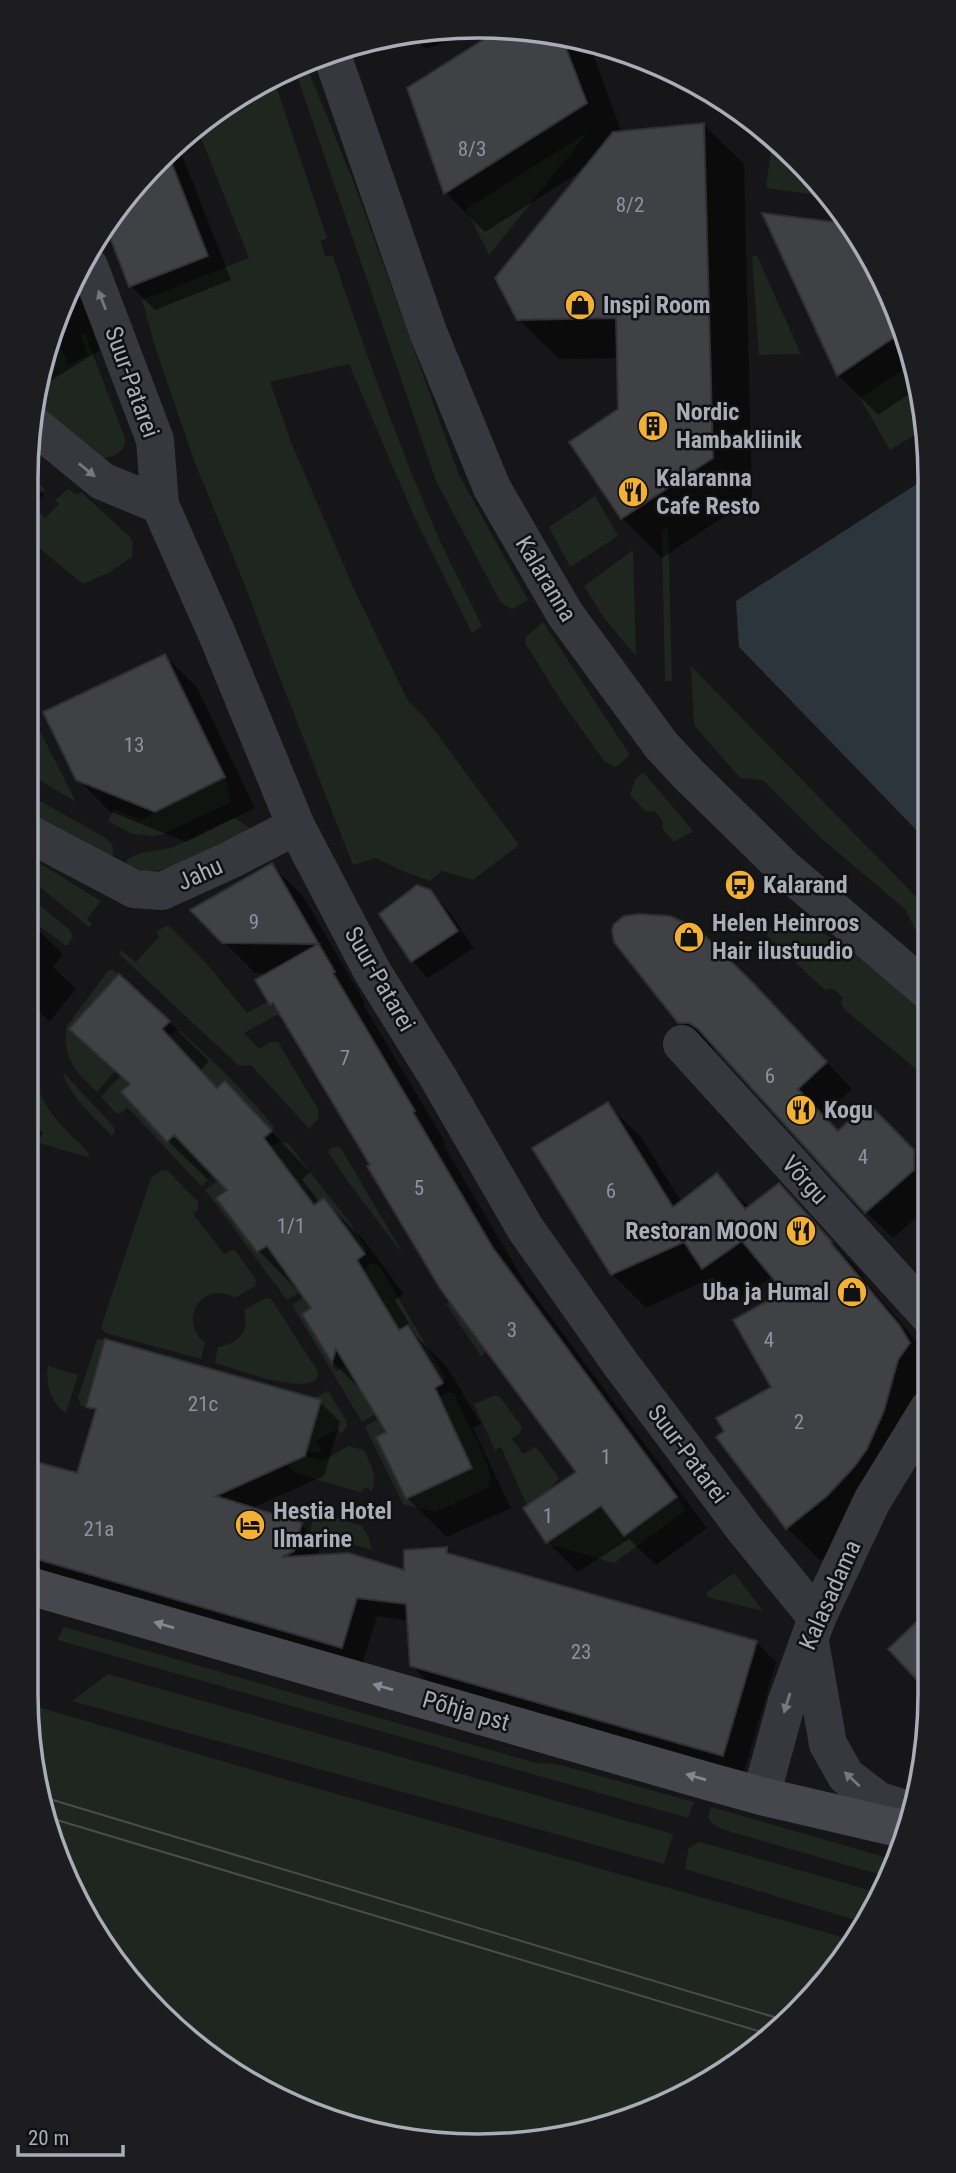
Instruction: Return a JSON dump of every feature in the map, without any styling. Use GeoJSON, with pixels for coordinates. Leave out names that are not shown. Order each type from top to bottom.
{"type":"FeatureCollection","features":[{"type":"Feature","properties":{"kind":"main road","name":"Põhja pst"},"geometry":{"type":"LineString","coordinates":[[38,1588],[761,1796],[897,1828]]}},
{"type":"Feature","properties":{"kind":"main road"},"geometry":{"type":"LineString","coordinates":[[761,1796],[765,1811],[776,1821],[888,1852]]}},
{"type":"Feature","properties":{"kind":"street","name":"Kalaranna"},"geometry":{"type":"LineString","coordinates":[[335,63],[428,332],[492,488],[565,614],[661,744],[688,774],[785,869],[918,982]]}},
{"type":"Feature","properties":{"kind":"street","name":"Suur-Patarei"},"geometry":{"type":"LineString","coordinates":[[91,270],[155,440],[160,505],[217,634],[296,826],[372,971],[439,1079],[525,1228],[620,1363],[746,1531],[813,1628]]}},
{"type":"Feature","properties":{"kind":"street"},"geometry":{"type":"LineString","coordinates":[[41,431],[102,481],[160,505]]}},
{"type":"Feature","properties":{"kind":"street","name":"Jahu"},"geometry":{"type":"LineString","coordinates":[[38,838],[134,889],[162,891],[296,826]]}},
{"type":"Feature","properties":{"kind":"street","name":"Võrgu"},"geometry":{"type":"LineString","coordinates":[[682,1044],[918,1304]]}},
{"type":"Feature","properties":{"kind":"street","name":"Kalasadama"},"geometry":{"type":"LineString","coordinates":[[761,1796],[787,1701],[813,1628],[872,1501],[918,1426]]}},
{"type":"Feature","properties":{"kind":"street"},"geometry":{"type":"LineString","coordinates":[[813,1628],[828,1744],[846,1776],[879,1801],[903,1809]]}},
{"type":"Feature","properties":{"kind":"shaded area"},"geometry":{"type":"Polygon","coordinates":[[[309,72],[354,183],[459,475],[528,600],[512,609],[501,603],[436,481],[298,78],[309,72]]]}},
{"type":"Feature","properties":{"kind":"shaded area"},"geometry":{"type":"Polygon","coordinates":[[[277,88],[327,238],[321,241],[325,256],[333,256],[412,474],[442,545],[482,626],[472,633],[413,514],[349,364],[270,382],[291,442],[353,587],[408,701],[426,719],[519,845],[473,880],[442,871],[430,881],[376,858],[353,865],[194,460],[156,350],[142,300],[249,258],[201,137],[258,97],[277,88]]]}},
{"type":"Feature","properties":{"kind":"shaded area"},"geometry":{"type":"Polygon","coordinates":[[[588,132],[489,255],[466,209],[588,132]]]}},
{"type":"Feature","properties":{"kind":"shaded area"},"geometry":{"type":"Polygon","coordinates":[[[771,151],[814,195],[766,188],[771,151]]]}},
{"type":"Feature","properties":{"kind":"shaded area"},"geometry":{"type":"Polygon","coordinates":[[[752,256],[757,256],[801,354],[759,355],[752,256]]]}},
{"type":"Feature","properties":{"kind":"shaded area"},"geometry":{"type":"Polygon","coordinates":[[[85,334],[125,438],[122,450],[107,458],[102,458],[44,412],[59,345],[68,364],[88,356],[81,336],[85,334]]]}},
{"type":"Feature","properties":{"kind":"shaded area"},"geometry":{"type":"Polygon","coordinates":[[[904,369],[915,434],[890,450],[860,398],[904,369]]]}},
{"type":"Feature","properties":{"kind":"shaded area"},"geometry":{"type":"Polygon","coordinates":[[[38,483],[45,490],[38,496],[38,483]]]}},
{"type":"Feature","properties":{"kind":"shaded area"},"geometry":{"type":"Polygon","coordinates":[[[918,483],[918,832],[739,647],[736,601],[918,483]]]}},
{"type":"Feature","properties":{"kind":"shaded area"},"geometry":{"type":"Polygon","coordinates":[[[68,489],[77,495],[81,492],[130,537],[133,543],[132,557],[110,572],[83,584],[38,547],[38,510],[45,518],[59,504],[55,500],[68,489]]]}},
{"type":"Feature","properties":{"kind":"shaded area"},"geometry":{"type":"Polygon","coordinates":[[[595,496],[618,536],[570,567],[549,527],[595,496]]]}},
{"type":"Feature","properties":{"kind":"shaded area"},"geometry":{"type":"Polygon","coordinates":[[[668,527],[672,681],[665,681],[662,532],[668,527]]]}},
{"type":"Feature","properties":{"kind":"shaded area"},"geometry":{"type":"Polygon","coordinates":[[[633,550],[636,656],[604,618],[584,586],[633,550]]]}},
{"type":"Feature","properties":{"kind":"shaded area"},"geometry":{"type":"Polygon","coordinates":[[[543,622],[630,755],[616,767],[605,762],[564,705],[525,643],[526,637],[543,622]]]}},
{"type":"Feature","properties":{"kind":"shaded area"},"geometry":{"type":"Polygon","coordinates":[[[691,666],[918,899],[918,935],[905,909],[821,838],[763,780],[740,778],[694,725],[691,666]]]}},
{"type":"Feature","properties":{"kind":"shaded area"},"geometry":{"type":"Polygon","coordinates":[[[38,727],[76,802],[38,779],[38,727]]]}},
{"type":"Feature","properties":{"kind":"shaded area"},"geometry":{"type":"Polygon","coordinates":[[[643,772],[693,831],[674,842],[662,828],[663,822],[655,811],[646,812],[630,795],[635,780],[643,772]]]}},
{"type":"Feature","properties":{"kind":"shaded area"},"geometry":{"type":"Polygon","coordinates":[[[225,777],[231,802],[164,834],[132,834],[108,821],[114,809],[141,820],[225,777]]]}},
{"type":"Feature","properties":{"kind":"shaded area"},"geometry":{"type":"Polygon","coordinates":[[[38,800],[106,838],[113,847],[111,859],[38,818],[38,800]]]}},
{"type":"Feature","properties":{"kind":"shaded area"},"geometry":{"type":"Polygon","coordinates":[[[231,819],[237,819],[252,830],[175,866],[144,871],[124,865],[128,859],[140,853],[171,848],[231,819]]]}},
{"type":"Feature","properties":{"kind":"shaded area"},"geometry":{"type":"Polygon","coordinates":[[[38,862],[101,901],[87,919],[92,924],[89,927],[38,886],[38,862]]]}},
{"type":"Feature","properties":{"kind":"shaded area"},"geometry":{"type":"Polygon","coordinates":[[[38,904],[70,930],[73,937],[67,946],[38,925],[38,904]]]}},
{"type":"Feature","properties":{"kind":"shaded area"},"geometry":{"type":"Polygon","coordinates":[[[785,912],[848,947],[918,1006],[918,1071],[845,1010],[841,1003],[843,997],[832,988],[825,990],[767,936],[785,912]]]}},
{"type":"Feature","properties":{"kind":"shaded area"},"geometry":{"type":"Polygon","coordinates":[[[168,925],[207,964],[247,1013],[267,1002],[270,1005],[326,976],[308,998],[244,1033],[259,1049],[270,1042],[278,1042],[318,1109],[318,1119],[309,1129],[251,1065],[239,1066],[119,954],[121,950],[136,962],[159,937],[156,932],[168,925]]]}},
{"type":"Feature","properties":{"kind":"shaded area"},"geometry":{"type":"Polygon","coordinates":[[[111,969],[119,974],[69,1029],[115,1071],[97,1092],[72,1064],[67,1049],[66,1027],[111,969]]]}},
{"type":"Feature","properties":{"kind":"shaded area"},"geometry":{"type":"Polygon","coordinates":[[[175,1031],[180,1031],[241,1089],[274,1127],[272,1131],[225,1081],[217,1088],[176,1043],[167,1038],[175,1031]]]}},
{"type":"Feature","properties":{"kind":"shaded area"},"geometry":{"type":"Polygon","coordinates":[[[63,1072],[113,1126],[115,1130],[112,1136],[76,1098],[63,1072]]]}},
{"type":"Feature","properties":{"kind":"shaded area"},"geometry":{"type":"Polygon","coordinates":[[[122,1074],[132,1082],[121,1093],[167,1141],[174,1135],[213,1176],[203,1185],[200,1185],[129,1109],[116,1113],[101,1097],[122,1074]]]}},
{"type":"Feature","properties":{"kind":"shaded area"},"geometry":{"type":"Polygon","coordinates":[[[38,1090],[61,1125],[90,1155],[87,1157],[38,1143],[38,1090]]]}},
{"type":"Feature","properties":{"kind":"shaded area"},"geometry":{"type":"Polygon","coordinates":[[[278,1142],[288,1143],[352,1226],[366,1248],[365,1254],[324,1198],[314,1205],[263,1153],[278,1142]]]}},
{"type":"Feature","properties":{"kind":"shaded area"},"geometry":{"type":"Polygon","coordinates":[[[338,1147],[405,1257],[328,1152],[331,1148],[338,1147]]]}},
{"type":"Feature","properties":{"kind":"shaded area"},"geometry":{"type":"Polygon","coordinates":[[[162,1170],[168,1171],[198,1202],[198,1209],[193,1214],[224,1254],[236,1251],[256,1280],[255,1286],[235,1298],[224,1293],[213,1294],[198,1304],[193,1323],[205,1343],[201,1359],[105,1333],[101,1327],[151,1178],[162,1170]]]}},
{"type":"Feature","properties":{"kind":"shaded area"},"geometry":{"type":"Polygon","coordinates":[[[220,1179],[228,1189],[216,1198],[257,1252],[267,1246],[300,1292],[287,1300],[205,1190],[220,1179]]]}},
{"type":"Feature","properties":{"kind":"shaded area"},"geometry":{"type":"Polygon","coordinates":[[[370,1264],[380,1267],[445,1377],[443,1383],[408,1325],[399,1330],[355,1276],[370,1264]]]}},
{"type":"Feature","properties":{"kind":"shaded area"},"geometry":{"type":"Polygon","coordinates":[[[505,1266],[508,1268],[455,1308],[487,1351],[481,1356],[446,1304],[505,1266]]]}},
{"type":"Feature","properties":{"kind":"shaded area"},"geometry":{"type":"Polygon","coordinates":[[[306,1296],[314,1306],[302,1314],[336,1371],[346,1366],[375,1414],[362,1422],[292,1305],[306,1296]]]}},
{"type":"Feature","properties":{"kind":"shaded area"},"geometry":{"type":"Polygon","coordinates":[[[269,1298],[317,1370],[315,1381],[279,1382],[215,1363],[218,1347],[232,1343],[244,1330],[244,1310],[269,1298]]]}},
{"type":"Feature","properties":{"kind":"shaded area"},"geometry":{"type":"Polygon","coordinates":[[[105,1339],[86,1406],[81,1406],[78,1398],[97,1340],[105,1339]]]}},
{"type":"Feature","properties":{"kind":"shaded area"},"geometry":{"type":"Polygon","coordinates":[[[48,1366],[78,1375],[66,1413],[56,1404],[50,1392],[48,1366]]]}},
{"type":"Feature","properties":{"kind":"shaded area"},"geometry":{"type":"Polygon","coordinates":[[[328,1391],[347,1426],[341,1434],[338,1429],[316,1441],[322,1453],[307,1451],[321,1401],[314,1398],[328,1391]]]}},
{"type":"Feature","properties":{"kind":"shaded area"},"geometry":{"type":"Polygon","coordinates":[[[448,1392],[454,1394],[483,1454],[491,1479],[487,1488],[436,1512],[403,1504],[365,1427],[378,1419],[388,1431],[376,1438],[406,1498],[472,1468],[443,1406],[429,1402],[448,1392]]]}},
{"type":"Feature","properties":{"kind":"shaded area"},"geometry":{"type":"Polygon","coordinates":[[[499,1396],[522,1427],[520,1433],[512,1439],[523,1454],[536,1447],[559,1478],[550,1489],[527,1505],[501,1447],[495,1450],[474,1404],[499,1396]]]}},
{"type":"Feature","properties":{"kind":"shaded area"},"geometry":{"type":"Polygon","coordinates":[[[348,1446],[364,1450],[374,1476],[371,1492],[368,1487],[361,1490],[363,1493],[294,1473],[288,1464],[305,1456],[325,1460],[348,1446]]]}},
{"type":"Feature","properties":{"kind":"shaded area"},"geometry":{"type":"Polygon","coordinates":[[[677,1497],[686,1510],[614,1563],[546,1543],[601,1505],[624,1535],[677,1497]]]}},
{"type":"Feature","properties":{"kind":"shaded area"},"geometry":{"type":"Polygon","coordinates":[[[314,1513],[362,1526],[372,1550],[310,1532],[314,1513]]]}},
{"type":"Feature","properties":{"kind":"shaded area"},"geometry":{"type":"Polygon","coordinates":[[[734,1573],[763,1611],[707,1597],[707,1592],[734,1573]]]}},
{"type":"Feature","properties":{"kind":"shaded area"},"geometry":{"type":"Polygon","coordinates":[[[64,1627],[536,1763],[556,1764],[694,1802],[688,1818],[57,1640],[64,1627]]]}},
{"type":"Feature","properties":{"kind":"shaded area"},"geometry":{"type":"Polygon","coordinates":[[[108,1674],[673,1834],[664,1864],[72,1701],[108,1674]]]}},
{"type":"Feature","properties":{"kind":"shaded area"},"geometry":{"type":"Polygon","coordinates":[[[38,1707],[844,1938],[827,1963],[789,2006],[746,2044],[698,2076],[646,2101],[592,2120],[507,2134],[449,2134],[364,2120],[284,2089],[258,2076],[210,2044],[167,2006],[129,1963],[97,1915],[62,1836],[47,1781],[38,1707]]]}},
{"type":"Feature","properties":{"kind":"shaded area"},"geometry":{"type":"Polygon","coordinates":[[[711,1807],[886,1857],[879,1874],[721,1829],[708,1817],[711,1807]]]}},
{"type":"Feature","properties":{"kind":"shaded area"},"geometry":{"type":"Polygon","coordinates":[[[699,1842],[871,1891],[856,1920],[685,1869],[689,1848],[699,1842]]]}},
{"type":"Feature","properties":{"kind":"building"},"geometry":{"type":"Polygon","coordinates":[[[486,38],[507,39],[566,47],[587,103],[444,194],[407,88],[486,38]]]}},
{"type":"Feature","properties":{"kind":"building"},"geometry":{"type":"Polygon","coordinates":[[[704,123],[713,458],[621,519],[569,442],[618,409],[616,318],[517,320],[495,278],[613,132],[704,123]]]}},
{"type":"Feature","properties":{"kind":"building"},"geometry":{"type":"Polygon","coordinates":[[[172,163],[208,256],[129,287],[110,238],[129,210],[172,163]]]}},
{"type":"Feature","properties":{"kind":"building"},"geometry":{"type":"Polygon","coordinates":[[[762,213],[835,222],[859,258],[884,310],[894,337],[837,376],[762,213]]]}},
{"type":"Feature","properties":{"kind":"building"},"geometry":{"type":"Polygon","coordinates":[[[165,654],[225,777],[155,812],[76,780],[43,712],[165,654]]]}},
{"type":"Feature","properties":{"kind":"building"},"geometry":{"type":"Polygon","coordinates":[[[272,863],[493,1248],[677,1497],[624,1536],[601,1506],[546,1543],[523,1508],[576,1472],[441,1290],[273,1003],[270,1005],[255,980],[318,944],[222,943],[190,910],[272,863]]]}},
{"type":"Feature","properties":{"kind":"building"},"geometry":{"type":"Polygon","coordinates":[[[417,885],[431,890],[458,931],[411,962],[379,914],[417,885]]]}},
{"type":"Feature","properties":{"kind":"building"},"geometry":{"type":"Polygon","coordinates":[[[624,916],[670,916],[697,928],[827,1062],[798,1089],[838,1131],[868,1103],[914,1150],[914,1170],[865,1213],[698,1029],[689,1023],[678,1023],[614,942],[614,924],[624,916]]]}},
{"type":"Feature","properties":{"kind":"building"},"geometry":{"type":"Polygon","coordinates":[[[119,974],[170,1021],[162,1029],[217,1088],[225,1081],[272,1131],[264,1138],[314,1205],[324,1198],[365,1254],[357,1260],[399,1330],[408,1325],[443,1383],[435,1388],[472,1468],[406,1499],[376,1437],[386,1432],[336,1349],[332,1363],[302,1314],[311,1308],[267,1246],[257,1252],[216,1198],[227,1190],[174,1135],[167,1142],[121,1092],[130,1084],[69,1029],[119,974]]]}},
{"type":"Feature","properties":{"kind":"building"},"geometry":{"type":"Polygon","coordinates":[[[608,1102],[673,1207],[717,1173],[745,1209],[779,1183],[832,1242],[900,1326],[910,1343],[898,1360],[884,1411],[867,1449],[827,1496],[786,1529],[716,1437],[724,1431],[716,1418],[771,1387],[733,1320],[784,1292],[742,1241],[702,1269],[684,1242],[611,1275],[532,1148],[608,1102]]]}},
{"type":"Feature","properties":{"kind":"building"},"geometry":{"type":"Polygon","coordinates":[[[105,1339],[321,1400],[305,1456],[216,1496],[302,1523],[294,1551],[282,1557],[349,1553],[404,1570],[404,1550],[447,1547],[447,1553],[757,1641],[723,1756],[410,1666],[406,1604],[357,1598],[342,1648],[38,1559],[38,1462],[77,1473],[96,1409],[86,1407],[105,1339]]]}},
{"type":"Feature","properties":{"kind":"building"},"geometry":{"type":"Polygon","coordinates":[[[918,1620],[918,1681],[888,1649],[918,1620]]]}},
{"type":"Feature","properties":{"kind":"tram line"},"geometry":{"type":"LineString","coordinates":[[51,1799],[776,2018]]}},
{"type":"Feature","properties":{"kind":"tram line"},"geometry":{"type":"LineString","coordinates":[[57,1820],[760,2032]]}},
{"type":"Feature","properties":{"kind":"place","name":"Inspi Room"},"geometry":{"type":"Point","coordinates":[580,305]}},
{"type":"Feature","properties":{"kind":"place","name":"Nordic Hambakliinik"},"geometry":{"type":"Point","coordinates":[653,426]}},
{"type":"Feature","properties":{"kind":"place","name":"Kalaranna Cafe Resto"},"geometry":{"type":"Point","coordinates":[633,492]}},
{"type":"Feature","properties":{"kind":"place","name":"Kalarand"},"geometry":{"type":"Point","coordinates":[740,885]}},
{"type":"Feature","properties":{"kind":"place","name":"Helen Heinroos Hair ilustuudio"},"geometry":{"type":"Point","coordinates":[689,937]}},
{"type":"Feature","properties":{"kind":"place","name":"Kogu"},"geometry":{"type":"Point","coordinates":[801,1110]}},
{"type":"Feature","properties":{"kind":"place","name":"Restoran MOON"},"geometry":{"type":"Point","coordinates":[801,1231]}},
{"type":"Feature","properties":{"kind":"place","name":"Uba ja Humal"},"geometry":{"type":"Point","coordinates":[852,1292]}},
{"type":"Feature","properties":{"kind":"place","name":"Hestia Hotel Ilmarine"},"geometry":{"type":"Point","coordinates":[250,1525]}}]}
